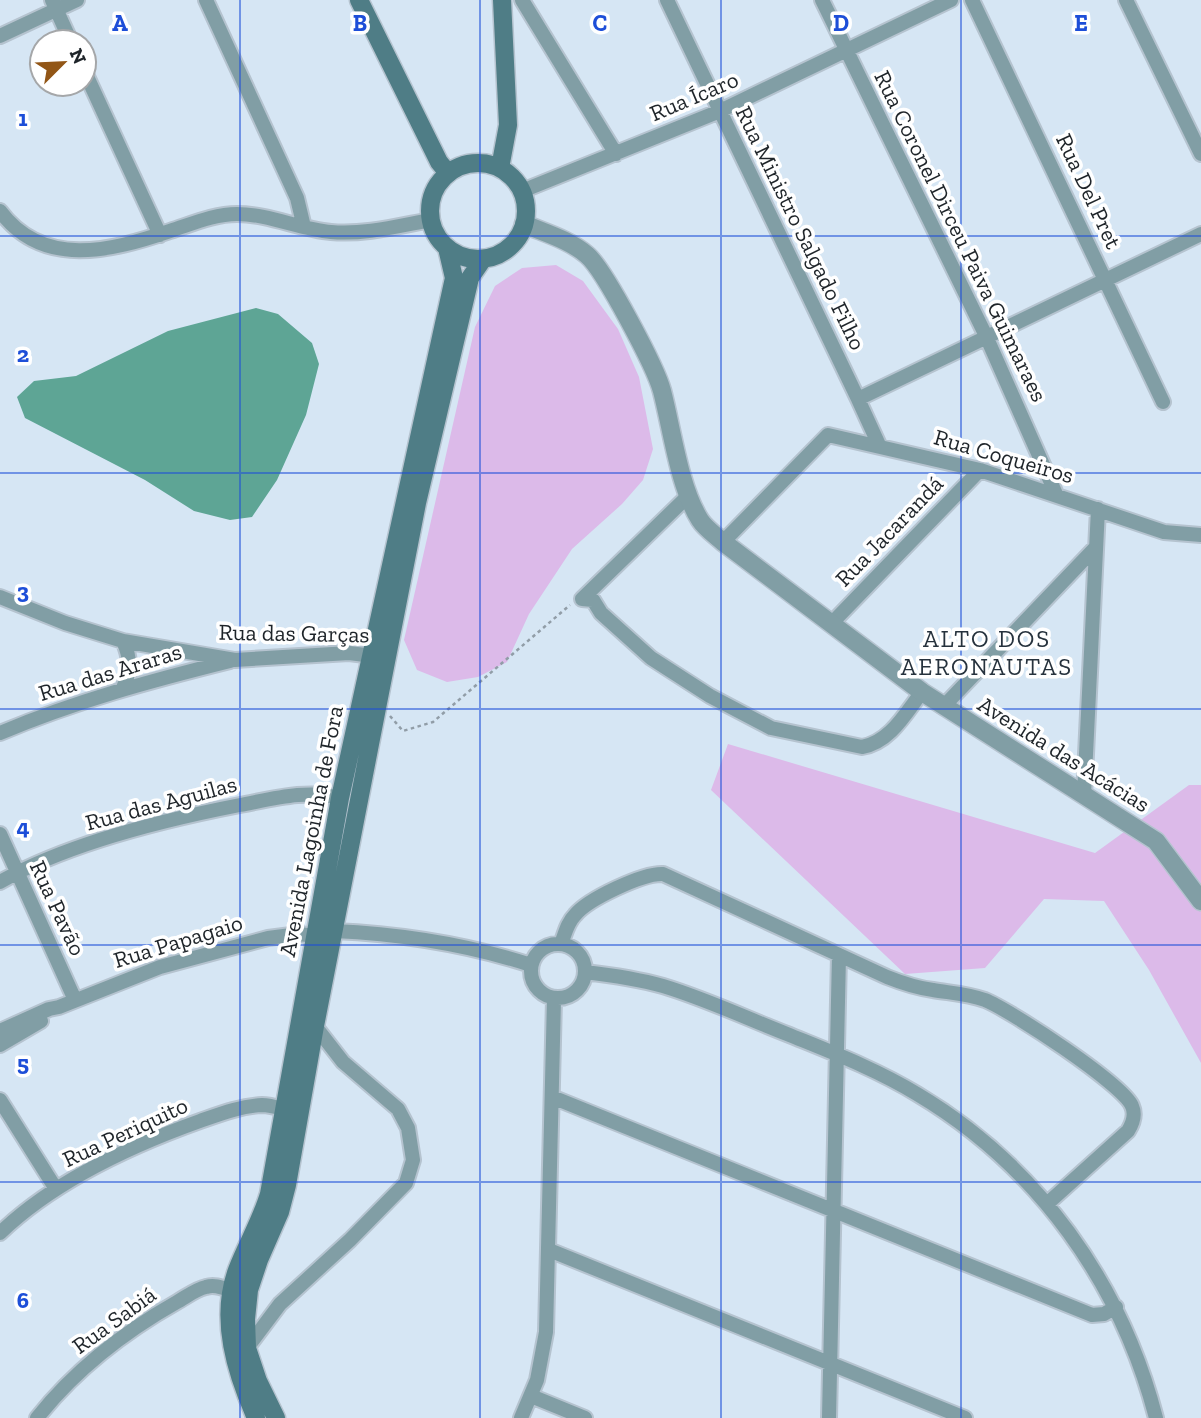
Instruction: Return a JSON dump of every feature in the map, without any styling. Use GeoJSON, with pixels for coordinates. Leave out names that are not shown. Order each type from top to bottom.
{"type":"FeatureCollection","features":[{"type":"Feature","properties":{"kind":"main road"},"geometry":{"type":"LineString","coordinates":[[359,0],[439,162],[448,173]]}},
{"type":"Feature","properties":{"kind":"main road"},"geometry":{"type":"LineString","coordinates":[[500,168],[508,125],[502,0]]}},
{"type":"Feature","properties":{"kind":"main road"},"geometry":{"type":"LineString","coordinates":[[473,163],[500,168],[513,178],[522,191],[526,208],[519,237],[497,256],[483,259],[470,259],[447,248],[437,235],[431,220],[430,207],[439,183],[448,173],[460,166],[473,163]]}},
{"type":"Feature","properties":{"kind":"main road","name":"Avenida Lagoinha de Fora"},"geometry":{"type":"LineString","coordinates":[[276,1418],[258,1381],[247,1348],[249,1290],[288,1185],[314,1027],[378,702],[379,656],[454,278],[447,248]]}},
{"type":"Feature","properties":{"kind":"main road","name":"Avenida Lagoinha de Fora"},"geometry":{"type":"LineString","coordinates":[[257,1418],[243,1388],[230,1340],[232,1292],[237,1271],[262,1217],[269,1194],[340,798],[379,656],[470,278],[483,259]]}},
{"type":"Feature","properties":{"kind":"street"},"geometry":{"type":"LineString","coordinates":[[0,37],[54,5],[77,0]]}},
{"type":"Feature","properties":{"kind":"street"},"geometry":{"type":"LineString","coordinates":[[206,0],[297,198],[304,227]]}},
{"type":"Feature","properties":{"kind":"street"},"geometry":{"type":"LineString","coordinates":[[522,0],[616,153]]}},
{"type":"Feature","properties":{"kind":"street","name":"Rua Ministro Salgado Filho"},"geometry":{"type":"LineString","coordinates":[[667,0],[879,446]]}},
{"type":"Feature","properties":{"kind":"street","name":"Rua Coronel Dirceu Paiva Guimaraes"},"geometry":{"type":"LineString","coordinates":[[822,0],[986,336],[1056,494]]}},
{"type":"Feature","properties":{"kind":"street","name":"Rua Ícaro"},"geometry":{"type":"LineString","coordinates":[[522,191],[720,111],[951,0]]}},
{"type":"Feature","properties":{"kind":"street","name":"Rua Del Pret"},"geometry":{"type":"LineString","coordinates":[[972,0],[1163,402]]}},
{"type":"Feature","properties":{"kind":"street"},"geometry":{"type":"LineString","coordinates":[[1126,0],[1201,154]]}},
{"type":"Feature","properties":{"kind":"street"},"geometry":{"type":"LineString","coordinates":[[54,5],[65,28]]}},
{"type":"Feature","properties":{"kind":"street"},"geometry":{"type":"LineString","coordinates":[[97,98],[160,235]]}},
{"type":"Feature","properties":{"kind":"street"},"geometry":{"type":"LineString","coordinates":[[0,211],[12,227],[36,243],[64,251],[94,251],[160,235],[215,216],[236,214],[258,216],[331,232],[360,232],[431,220]]}},
{"type":"Feature","properties":{"kind":"street","name":"Avenida das Acácias"},"geometry":{"type":"LineString","coordinates":[[524,224],[577,247],[589,256],[599,270],[645,350],[661,387],[688,496],[700,522],[922,692],[1156,841],[1201,901]]}},
{"type":"Feature","properties":{"kind":"street"},"geometry":{"type":"LineString","coordinates":[[858,400],[1201,234]]}},
{"type":"Feature","properties":{"kind":"street","name":"Rua Coqueiros"},"geometry":{"type":"LineString","coordinates":[[723,542],[828,435],[980,470],[1164,532],[1201,535]]}},
{"type":"Feature","properties":{"kind":"street","name":"Rua Jacarandá"},"geometry":{"type":"LineString","coordinates":[[831,624],[980,470]]}},
{"type":"Feature","properties":{"kind":"street"},"geometry":{"type":"LineString","coordinates":[[582,599],[688,496]]}},
{"type":"Feature","properties":{"kind":"street"},"geometry":{"type":"LineString","coordinates":[[1084,795],[1098,509]]}},
{"type":"Feature","properties":{"kind":"street"},"geometry":{"type":"LineString","coordinates":[[943,706],[1096,547]]}},
{"type":"Feature","properties":{"kind":"street","name":"Rua das Garças"},"geometry":{"type":"LineString","coordinates":[[0,597],[65,623],[123,641],[235,660],[326,654],[379,656]]}},
{"type":"Feature","properties":{"kind":"street"},"geometry":{"type":"LineString","coordinates":[[582,599],[593,600],[601,613],[651,658],[710,696],[771,728],[862,747],[875,745],[886,737],[922,692]]}},
{"type":"Feature","properties":{"kind":"street"},"geometry":{"type":"LineString","coordinates":[[123,641],[130,665],[123,688]]}},
{"type":"Feature","properties":{"kind":"street","name":"Rua das Araras"},"geometry":{"type":"LineString","coordinates":[[0,733],[55,710],[123,688],[235,660]]}},
{"type":"Feature","properties":{"kind":"street","name":"Rua das Aguilas"},"geometry":{"type":"LineString","coordinates":[[0,882],[17,872],[95,842],[180,817],[276,798],[321,793],[340,798]]}},
{"type":"Feature","properties":{"kind":"street","name":"Rua Pavão"},"geometry":{"type":"LineString","coordinates":[[0,834],[75,1000]]}},
{"type":"Feature","properties":{"kind":"street"},"geometry":{"type":"LineString","coordinates":[[561,944],[569,922],[585,905],[657,874],[669,876],[900,982],[976,998],[1000,1007],[1087,1063],[1129,1100],[1134,1114],[1128,1131],[1048,1203]]}},
{"type":"Feature","properties":{"kind":"street"},"geometry":{"type":"LineString","coordinates":[[334,932],[380,933],[438,941],[531,965]]}},
{"type":"Feature","properties":{"kind":"street","name":"Rua Papagaio"},"geometry":{"type":"LineString","coordinates":[[0,1031],[49,1009],[160,967],[268,938],[299,934],[315,936]]}},
{"type":"Feature","properties":{"kind":"street"},"geometry":{"type":"LineString","coordinates":[[561,944],[578,953],[585,972],[582,984],[573,994],[554,999],[542,994],[533,984],[531,965],[542,949],[561,944]]}},
{"type":"Feature","properties":{"kind":"street"},"geometry":{"type":"LineString","coordinates":[[829,1418],[839,955]]}},
{"type":"Feature","properties":{"kind":"street"},"geometry":{"type":"LineString","coordinates":[[585,972],[634,979],[680,991],[891,1079],[943,1110],[990,1147],[1048,1203],[1086,1256],[1116,1307],[1140,1364],[1156,1418]]}},
{"type":"Feature","properties":{"kind":"street"},"geometry":{"type":"LineString","coordinates":[[521,1418],[531,1396],[545,1348],[554,999]]}},
{"type":"Feature","properties":{"kind":"street","name":"Rua Papagaio"},"geometry":{"type":"LineString","coordinates":[[0,1045],[53,1014],[59,1007]]}},
{"type":"Feature","properties":{"kind":"street"},"geometry":{"type":"LineString","coordinates":[[247,1348],[280,1304],[406,1184],[412,1160],[408,1128],[398,1109],[343,1062],[314,1027]]}},
{"type":"Feature","properties":{"kind":"street"},"geometry":{"type":"LineString","coordinates":[[552,1097],[1092,1315],[1104,1314],[1116,1307]]}},
{"type":"Feature","properties":{"kind":"street"},"geometry":{"type":"LineString","coordinates":[[0,1100],[56,1189]]}},
{"type":"Feature","properties":{"kind":"street","name":"Rua Periquito"},"geometry":{"type":"LineString","coordinates":[[0,1233],[56,1189],[174,1130],[232,1110],[264,1105],[283,1109]]}},
{"type":"Feature","properties":{"kind":"street"},"geometry":{"type":"LineString","coordinates":[[549,1250],[965,1418]]}},
{"type":"Feature","properties":{"kind":"street","name":"Rua Sabiá"},"geometry":{"type":"LineString","coordinates":[[37,1418],[51,1400],[106,1348],[153,1316],[205,1287],[219,1286],[232,1292]]}},
{"type":"Feature","properties":{"kind":"street"},"geometry":{"type":"LineString","coordinates":[[531,1396],[585,1418]]}},
{"type":"Feature","properties":{"kind":"path"},"geometry":{"type":"LineString","coordinates":[[378,702],[403,731],[433,722],[566,608],[582,599]]}},
{"type":"Feature","properties":{"kind":"shaded area"},"geometry":{"type":"Polygon","coordinates":[[[556,265],[583,281],[618,329],[639,377],[653,449],[643,480],[622,504],[572,549],[529,614],[507,662],[478,677],[447,682],[417,670],[404,640],[475,327],[495,286],[522,268],[556,265]]]}},
{"type":"Feature","properties":{"kind":"shaded area"},"geometry":{"type":"Polygon","coordinates":[[[256,308],[278,314],[312,343],[319,364],[306,415],[277,480],[252,517],[230,520],[194,511],[145,480],[25,418],[17,397],[34,381],[76,376],[168,331],[256,308]]]}},
{"type":"Feature","properties":{"kind":"shaded area"},"geometry":{"type":"Polygon","coordinates":[[[728,744],[1095,853],[1189,785],[1201,785],[1201,1063],[1149,970],[1104,901],[1044,899],[985,968],[905,974],[711,790],[728,744]]]}},
{"type":"Feature","properties":{"kind":"district","name":"ALTO DOS AERONAUTAS"},"geometry":{"type":"Point","coordinates":[987,653]}}]}
